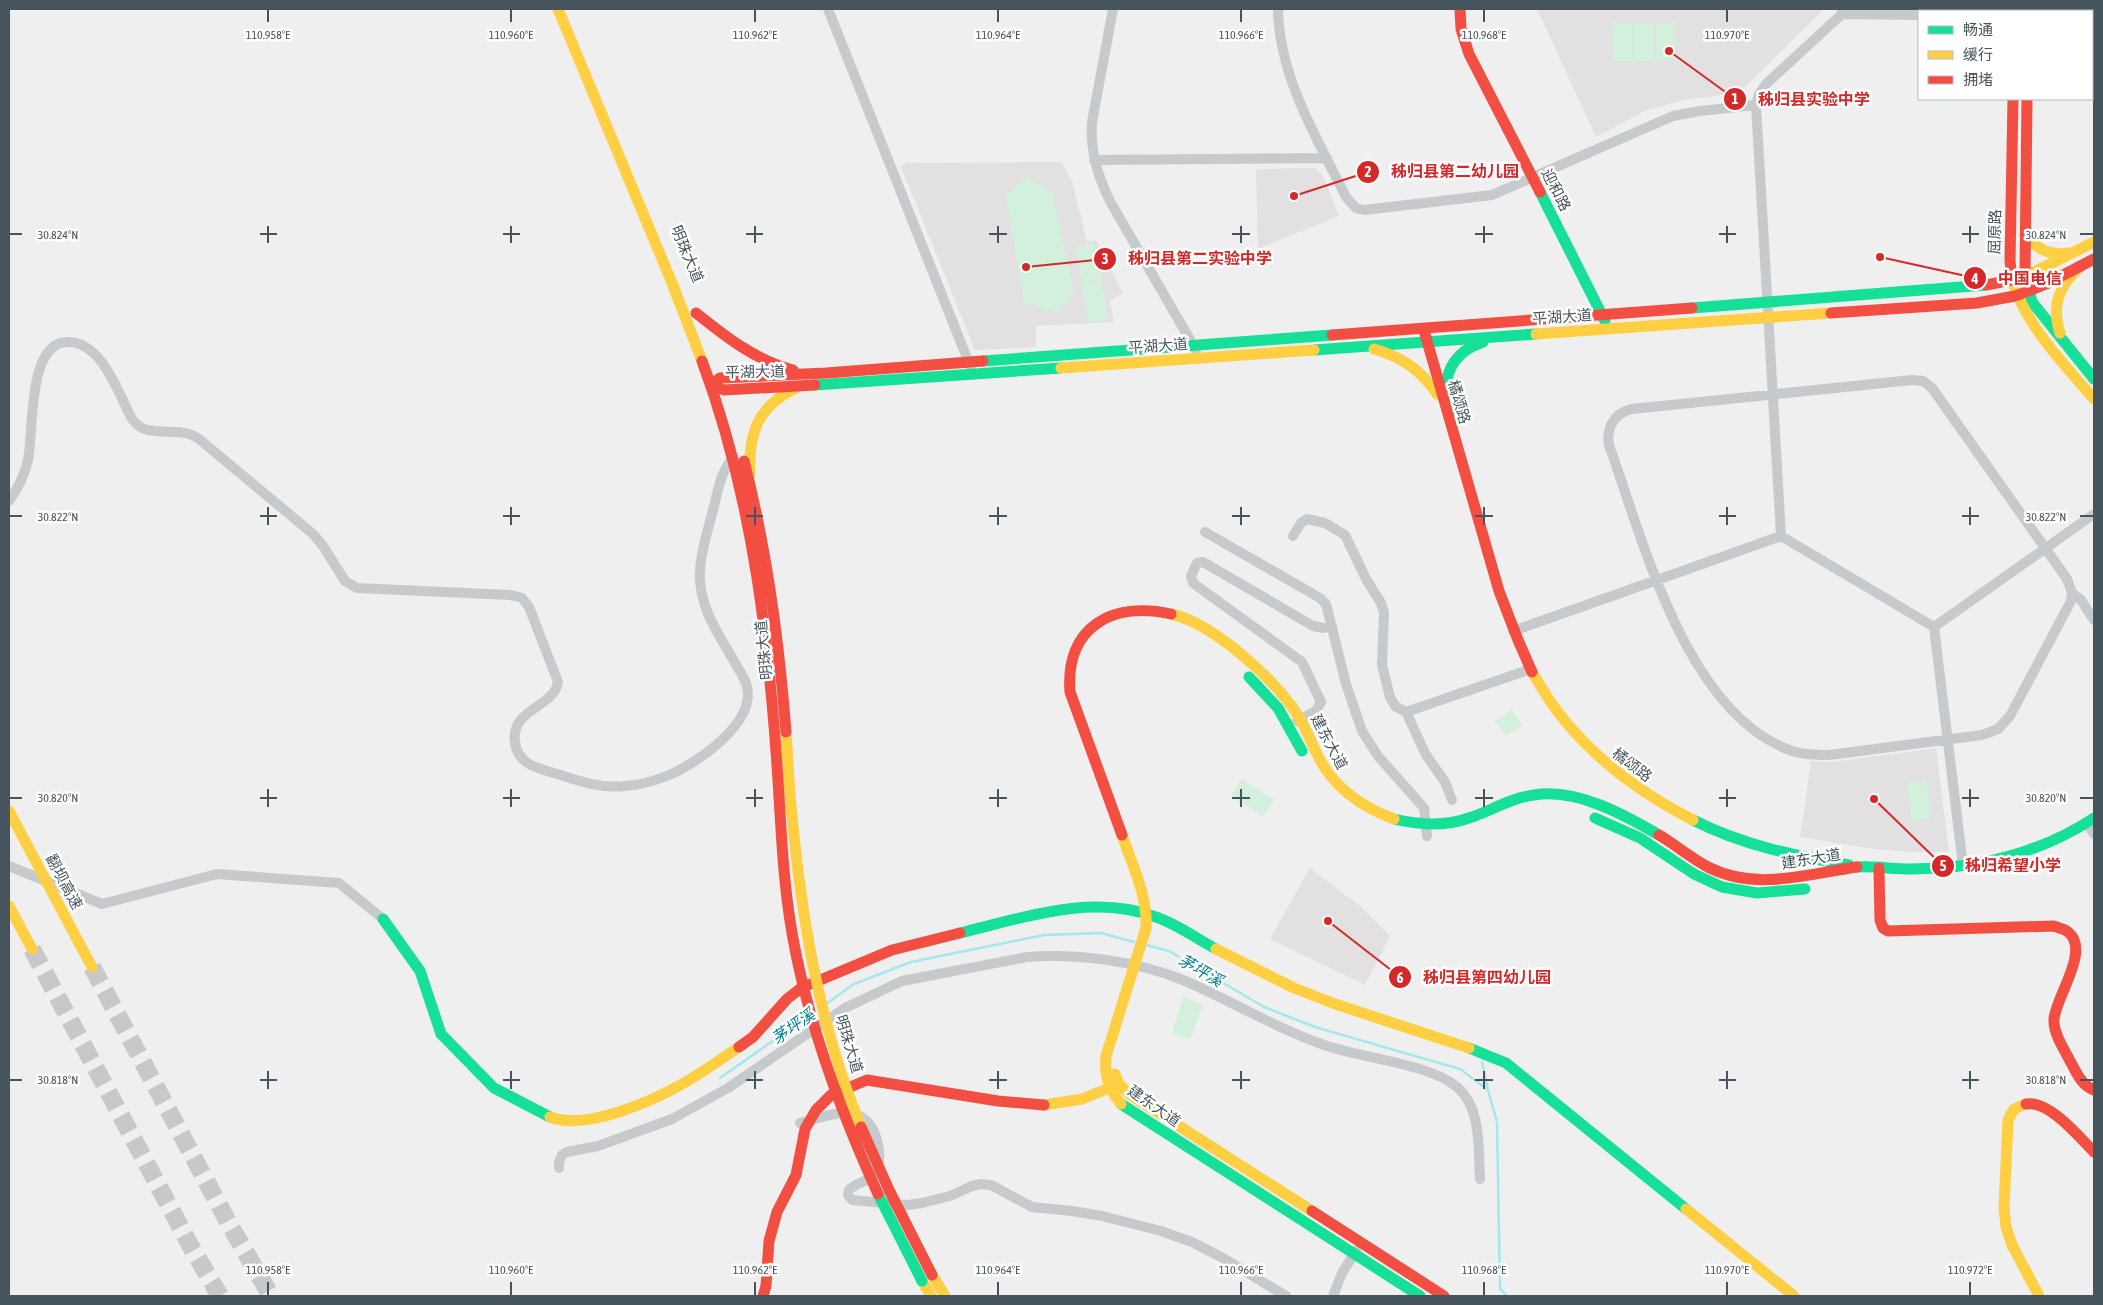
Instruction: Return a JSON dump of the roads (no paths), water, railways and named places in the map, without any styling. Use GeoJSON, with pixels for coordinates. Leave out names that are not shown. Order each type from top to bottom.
{"type":"FeatureCollection","features":[{"type":"Feature","properties":{"kind":"main road","name":"明珠大道"},"geometry":{"type":"LineString","coordinates":[[558,9],[716,382]]}},
{"type":"Feature","properties":{"kind":"main road","name":"明珠大道"},"geometry":{"type":"LineString","coordinates":[[568,9],[696,313],[716,382],[755,558],[766,626],[784,796]]}},
{"type":"Feature","properties":{"kind":"main road","name":"迎和路"},"geometry":{"type":"LineString","coordinates":[[1460,9],[1460,29],[1469,54],[1603,315],[1608,329]]}},
{"type":"Feature","properties":{"kind":"main road","name":"屈原路"},"geometry":{"type":"LineString","coordinates":[[2013,100],[2010,261],[2016,296],[2028,319],[2094,399]]}},
{"type":"Feature","properties":{"kind":"main road","name":"屈原路"},"geometry":{"type":"LineString","coordinates":[[2027,100],[2024,222],[2025,276],[2028,292],[2038,311],[2094,379]]}},
{"type":"Feature","properties":{"kind":"main road"},"geometry":{"type":"LineString","coordinates":[[2024,222],[2029,239],[2042,250],[2058,254],[2074,252]]}},
{"type":"Feature","properties":{"kind":"main road","name":"平湖大道"},"geometry":{"type":"LineString","coordinates":[[716,382],[724,390],[827,379],[971,368],[1194,345],[1975,287],[2025,276],[2094,242]]}},
{"type":"Feature","properties":{"kind":"main road","name":"平湖大道"},"geometry":{"type":"LineString","coordinates":[[971,368],[1198,358],[1977,303],[2028,292],[2094,259]]}},
{"type":"Feature","properties":{"kind":"main road"},"geometry":{"type":"LineString","coordinates":[[2068,346],[2057,325],[2055,302],[2065,281],[2081,266]]}},
{"type":"Feature","properties":{"kind":"main road"},"geometry":{"type":"LineString","coordinates":[[696,313],[732,341],[764,360],[788,369],[827,379]]}},
{"type":"Feature","properties":{"kind":"main road","name":"橘颂路"},"geometry":{"type":"LineString","coordinates":[[1425,328],[1426,342],[1447,415],[1499,592],[1513,631],[1531,669],[1552,704],[1578,737],[1608,768],[1680,814],[1719,832],[1760,847],[1860,866],[1922,869],[1963,866],[2011,857],[2051,842],[2091,820]]}},
{"type":"Feature","properties":{"kind":"main road"},"geometry":{"type":"LineString","coordinates":[[1447,415],[1446,373],[1452,362],[1461,352],[1474,344],[1504,336]]}},
{"type":"Feature","properties":{"kind":"main road"},"geometry":{"type":"LineString","coordinates":[[1364,346],[1401,357],[1414,365],[1433,388],[1447,415]]}},
{"type":"Feature","properties":{"kind":"main road","name":"平湖大道"},"geometry":{"type":"LineString","coordinates":[[716,382],[827,379]]}},
{"type":"Feature","properties":{"kind":"main road"},"geometry":{"type":"LineString","coordinates":[[752,487],[750,448],[753,429],[762,412],[775,399],[790,390],[827,379]]}},
{"type":"Feature","properties":{"kind":"main road","name":"明珠大道"},"geometry":{"type":"LineString","coordinates":[[724,390],[752,487],[775,607],[784,796],[784,867],[791,922],[804,985],[820,1047],[840,1105],[863,1162],[927,1278],[945,1296]]}},
{"type":"Feature","properties":{"kind":"main road","name":"建东大道"},"geometry":{"type":"LineString","coordinates":[[1152,915],[1144,898],[1070,692],[1069,662],[1074,648],[1081,637],[1103,620],[1128,612],[1154,611],[1174,614],[1192,621],[1214,634],[1268,679],[1288,700],[1300,719],[1325,772],[1341,789],[1359,803],[1380,814],[1440,836]]}},
{"type":"Feature","properties":{"kind":"main road","name":"建东大道"},"geometry":{"type":"LineString","coordinates":[[1207,644],[1187,631],[1165,624],[1143,621],[1131,622],[1120,625],[1099,636],[1084,654],[1080,665],[1084,701],[1156,899],[1151,929],[1116,1058],[1114,1096],[1126,1108],[1420,1296]]}},
{"type":"Feature","properties":{"kind":"main road","name":"建东大道"},"geometry":{"type":"LineString","coordinates":[[1236,667],[1270,698],[1289,725],[1308,765]]}},
{"type":"Feature","properties":{"kind":"main road","name":"建东大道"},"geometry":{"type":"LineString","coordinates":[[1414,835],[1461,821],[1519,797],[1532,794],[1559,794],[1586,801],[1639,824],[1716,871],[1749,880],[1784,880],[1860,866]]}},
{"type":"Feature","properties":{"kind":"main road"},"geometry":{"type":"LineString","coordinates":[[1472,829],[1521,808],[1545,805],[1564,807]]}},
{"type":"Feature","properties":{"kind":"main road","name":"翻坝高速"},"geometry":{"type":"LineString","coordinates":[[9,811],[92,967]]}},
{"type":"Feature","properties":{"kind":"main road","name":"建东大道"},"geometry":{"type":"LineString","coordinates":[[1582,812],[1633,835],[1696,874],[1729,889],[1767,893],[1805,889],[1824,884],[1860,866]]}},
{"type":"Feature","properties":{"kind":"main road"},"geometry":{"type":"LineString","coordinates":[[1784,880],[1793,876],[1796,869],[1796,861],[1791,854]]}},
{"type":"Feature","properties":{"kind":"main road"},"geometry":{"type":"LineString","coordinates":[[1879,868],[1880,920],[1883,928],[1888,931],[2054,926],[2070,934],[2076,946],[2077,956],[2055,1014],[2055,1026],[2080,1079],[2086,1087],[2094,1090]]}},
{"type":"Feature","properties":{"kind":"main road"},"geometry":{"type":"LineString","coordinates":[[9,906],[32,949]]}},
{"type":"Feature","properties":{"kind":"main road"},"geometry":{"type":"LineString","coordinates":[[383,919],[420,971],[441,1034],[494,1088],[551,1119],[571,1122],[610,1114],[631,1107],[684,1083],[748,1042],[794,993],[892,950],[1049,911],[1078,907],[1108,907],[1152,915],[1253,969],[1294,988],[1335,1004],[1470,1048],[1506,1063],[1794,1296]]}},
{"type":"Feature","properties":{"kind":"main road"},"geometry":{"type":"LineString","coordinates":[[763,1296],[766,1286],[769,1241],[777,1212],[796,1175],[802,1156],[805,1122],[832,1095],[867,1080],[998,1102],[1031,1105],[1065,1103],[1082,1099],[1114,1086]]}},
{"type":"Feature","properties":{"kind":"main road","name":"建东大道"},"geometry":{"type":"LineString","coordinates":[[1114,1086],[1444,1296]]}},
{"type":"Feature","properties":{"kind":"main road"},"geometry":{"type":"LineString","coordinates":[[2038,1296],[2012,1245],[2006,1227],[2004,1208],[2008,1120],[2016,1107],[2023,1104],[2038,1103],[2052,1111],[2094,1152]]}},
{"type":"Feature","properties":{"kind":"main road","name":"明珠大道"},"geometry":{"type":"LineString","coordinates":[[927,1278],[931,1296]]}},
{"type":"Feature","properties":{"kind":"street"},"geometry":{"type":"LineString","coordinates":[[828,9],[971,368]]}},
{"type":"Feature","properties":{"kind":"street"},"geometry":{"type":"LineString","coordinates":[[1113,9],[1092,122],[1091,135],[1094,160],[1101,182],[1111,203],[1194,345],[1198,358]]}},
{"type":"Feature","properties":{"kind":"street"},"geometry":{"type":"LineString","coordinates":[[1278,9],[1280,36],[1295,92],[1350,204],[1364,210],[1482,197],[1501,191],[1673,116],[1756,105]]}},
{"type":"Feature","properties":{"kind":"street"},"geometry":{"type":"LineString","coordinates":[[2029,10],[2035,9]]}},
{"type":"Feature","properties":{"kind":"street"},"geometry":{"type":"LineString","coordinates":[[1781,536],[1756,105],[1759,94],[1766,84],[1842,11],[1918,15]]}},
{"type":"Feature","properties":{"kind":"street"},"geometry":{"type":"LineString","coordinates":[[1094,160],[1327,158]]}},
{"type":"Feature","properties":{"kind":"street"},"geometry":{"type":"LineString","coordinates":[[9,501],[18,487],[27,464],[37,378],[41,362],[52,347],[63,342],[75,342],[87,346],[100,358],[137,425],[153,431],[185,432],[199,439],[313,534],[323,546],[345,581],[350,585],[356,588],[511,595],[522,598],[529,606],[558,682],[554,692],[527,713],[519,723],[514,736],[517,751],[525,762],[540,769],[586,783],[624,786],[660,778],[695,761],[727,733],[746,708],[748,695],[746,683],[709,616],[702,599],[700,580],[702,552],[724,469],[734,457]]}},
{"type":"Feature","properties":{"kind":"street"},"geometry":{"type":"LineString","coordinates":[[1912,380],[1923,381],[1932,388],[2045,548],[2067,579],[2072,594],[2068,608],[2004,723],[1990,733],[1948,740],[1830,755],[1794,752],[1778,745],[1737,716],[1715,690],[1682,637],[1656,580],[1609,445],[1608,433],[1620,413],[1632,410],[1912,380]]}},
{"type":"Feature","properties":{"kind":"street"},"geometry":{"type":"LineString","coordinates":[[1934,627],[2094,514]]}},
{"type":"Feature","properties":{"kind":"street"},"geometry":{"type":"LineString","coordinates":[[1292,536],[1301,523],[1307,520],[1325,523],[1345,535],[1366,580],[1381,604],[1385,622],[1382,665],[1387,687],[1395,706],[1400,710],[1406,712],[1531,669]]}},
{"type":"Feature","properties":{"kind":"street"},"geometry":{"type":"LineString","coordinates":[[1205,532],[1320,598],[1326,604],[1346,684],[1362,730],[1378,756],[1424,808],[1426,830]]}},
{"type":"Feature","properties":{"kind":"street"},"geometry":{"type":"LineString","coordinates":[[1513,631],[1781,536]]}},
{"type":"Feature","properties":{"kind":"street"},"geometry":{"type":"LineString","coordinates":[[1781,536],[1934,627]]}},
{"type":"Feature","properties":{"kind":"street"},"geometry":{"type":"LineString","coordinates":[[1289,725],[1316,711],[1321,702],[1302,662],[1193,583],[1190,576],[1197,563],[1203,562],[1313,626],[1323,628],[1332,626]]}},
{"type":"Feature","properties":{"kind":"street"},"geometry":{"type":"LineString","coordinates":[[2072,594],[2081,600],[2094,620]]}},
{"type":"Feature","properties":{"kind":"street"},"geometry":{"type":"LineString","coordinates":[[1934,627],[1963,866]]}},
{"type":"Feature","properties":{"kind":"street"},"geometry":{"type":"LineString","coordinates":[[1406,712],[1426,755],[1445,782],[1452,800]]}},
{"type":"Feature","properties":{"kind":"street"},"geometry":{"type":"LineString","coordinates":[[2091,820],[2094,834]]}},
{"type":"Feature","properties":{"kind":"street"},"geometry":{"type":"LineString","coordinates":[[9,866],[102,904],[218,874],[339,883],[383,919]]}},
{"type":"Feature","properties":{"kind":"street"},"geometry":{"type":"LineString","coordinates":[[559,1168],[562,1155],[567,1152],[598,1146],[672,1119],[728,1088],[845,1008],[902,981],[1027,957],[1141,961],[1314,1042],[1421,1070],[1449,1082],[1464,1094],[1474,1113],[1480,1179]]}},
{"type":"Feature","properties":{"kind":"street"},"geometry":{"type":"LineString","coordinates":[[805,1122],[839,1113],[853,1114],[865,1120],[873,1131],[879,1149],[877,1168],[869,1179],[849,1190],[848,1195],[852,1200],[907,1205],[922,1204],[950,1196],[972,1186],[981,1184],[991,1185],[1032,1207],[1072,1210],[1102,1216],[1192,1242],[1223,1258],[1286,1296]]}},
{"type":"Feature","properties":{"kind":"street"},"geometry":{"type":"LineString","coordinates":[[1333,1296],[1337,1282],[1362,1244]]}},
{"type":"Feature","properties":{"kind":"waterway","name":"茅坪溪"},"geometry":{"type":"LineString","coordinates":[[826,1004],[854,984],[911,962],[1044,935],[1101,933],[1134,942]]}},
{"type":"Feature","properties":{"kind":"waterway","name":"茅坪溪"},"geometry":{"type":"LineString","coordinates":[[1146,945],[1169,951],[1264,1007],[1315,1027],[1460,1069],[1488,1090],[1497,1122],[1500,1289],[1507,1296]]}},
{"type":"Feature","properties":{"kind":"waterway","name":"茅坪溪"},"geometry":{"type":"LineString","coordinates":[[720,1078],[807,1017]]}},
{"type":"Feature","properties":{"kind":"waterway"},"geometry":{"type":"LineString","coordinates":[[1482,1062],[1488,1090]]}},
{"type":"Feature","properties":{"kind":"tunnel"},"geometry":{"type":"LineString","coordinates":[[32,949],[190,1245],[220,1296]]}},
{"type":"Feature","properties":{"kind":"tunnel"},"geometry":{"type":"LineString","coordinates":[[92,967],[228,1222],[271,1296]]}},
{"type":"Feature","properties":{"kind":"place","name":"秭归县实验中学"},"geometry":{"type":"Point","coordinates":[1669,51]}},
{"type":"Feature","properties":{"kind":"place","name":"秭归县第二幼儿园"},"geometry":{"type":"Point","coordinates":[1294,196]}},
{"type":"Feature","properties":{"kind":"place","name":"中国电信"},"geometry":{"type":"Point","coordinates":[1880,257]}},
{"type":"Feature","properties":{"kind":"place","name":"秭归县第二实验中学"},"geometry":{"type":"Point","coordinates":[1026,267]}},
{"type":"Feature","properties":{"kind":"place","name":"秭归希望小学"},"geometry":{"type":"Point","coordinates":[1874,799]}},
{"type":"Feature","properties":{"kind":"place","name":"秭归县第四幼儿园"},"geometry":{"type":"Point","coordinates":[1328,921]}}]}
